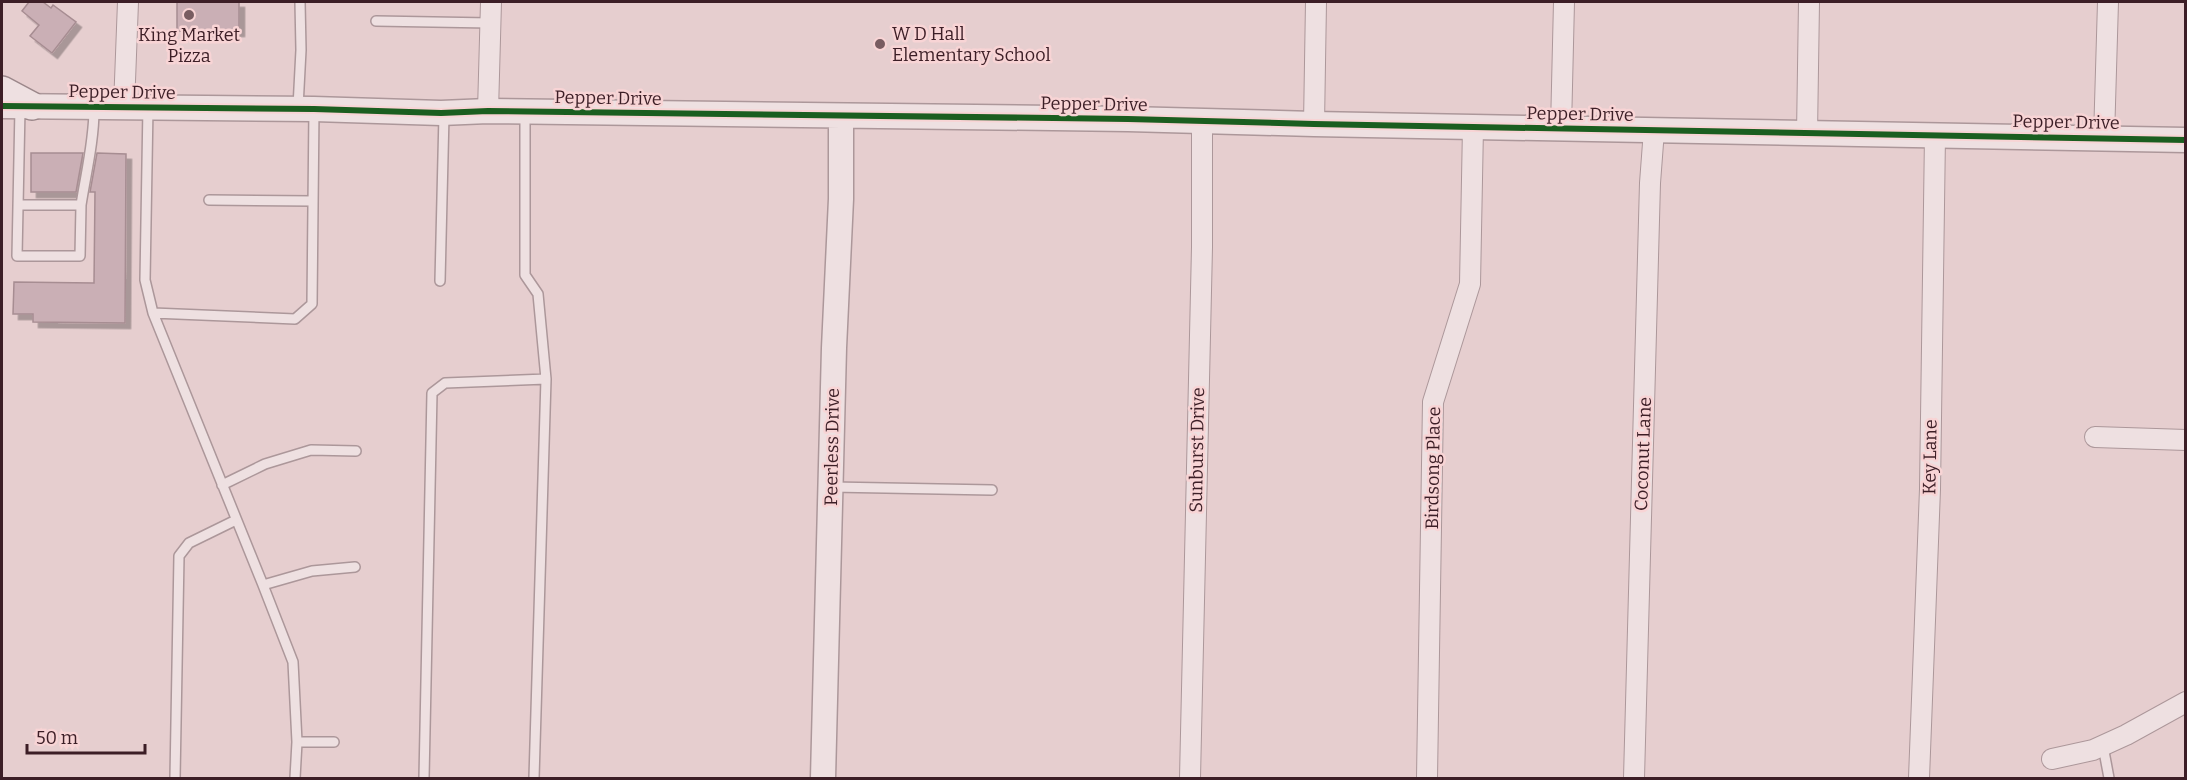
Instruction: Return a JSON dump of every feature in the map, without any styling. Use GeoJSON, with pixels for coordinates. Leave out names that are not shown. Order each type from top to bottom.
{"type":"FeatureCollection","features":[{"type":"Feature","properties":{"kind":"street"},"geometry":{"type":"LineString","coordinates":[[124,107],[128,2]]}},
{"type":"Feature","properties":{"kind":"street"},"geometry":{"type":"LineString","coordinates":[[488,111],[491,2]]}},
{"type":"Feature","properties":{"kind":"street"},"geometry":{"type":"LineString","coordinates":[[1314,124],[1316,2]]}},
{"type":"Feature","properties":{"kind":"street"},"geometry":{"type":"LineString","coordinates":[[1561,128],[1564,2]]}},
{"type":"Feature","properties":{"kind":"street"},"geometry":{"type":"LineString","coordinates":[[1807,134],[1809,2]]}},
{"type":"Feature","properties":{"kind":"street"},"geometry":{"type":"LineString","coordinates":[[2104,138],[2108,2]]}},
{"type":"Feature","properties":{"kind":"street","name":"Pepper Drive"},"geometry":{"type":"LineString","coordinates":[[14,102],[94,107],[1128,119],[2186,140]]}},
{"type":"Feature","properties":{"kind":"street","name":"Peerless Drive"},"geometry":{"type":"LineString","coordinates":[[823,778],[834,348],[842,199],[841,116]]}},
{"type":"Feature","properties":{"kind":"street","name":"Sunburst Drive"},"geometry":{"type":"LineString","coordinates":[[1190,778],[1202,259],[1202,122]]}},
{"type":"Feature","properties":{"kind":"street","name":"Birdsong Place"},"geometry":{"type":"LineString","coordinates":[[1427,778],[1433,402],[1470,284],[1473,127]]}},
{"type":"Feature","properties":{"kind":"street","name":"Coconut Lane"},"geometry":{"type":"LineString","coordinates":[[1634,778],[1650,183],[1654,130]]}},
{"type":"Feature","properties":{"kind":"street","name":"Key Lane"},"geometry":{"type":"LineString","coordinates":[[1920,778],[1930,489],[1935,135]]}},
{"type":"Feature","properties":{"kind":"street"},"geometry":{"type":"LineString","coordinates":[[2095,437],[2186,440]]}},
{"type":"Feature","properties":{"kind":"street"},"geometry":{"type":"LineString","coordinates":[[2052,759],[2103,746],[2186,702]]}},
{"type":"Feature","properties":{"kind":"lane"},"geometry":{"type":"LineString","coordinates":[[153,313],[295,319],[312,303],[313,201],[301,50],[300,2]]}},
{"type":"Feature","properties":{"kind":"lane"},"geometry":{"type":"LineString","coordinates":[[376,21],[490,22]]}},
{"type":"Feature","properties":{"kind":"lane"},"geometry":{"type":"LineString","coordinates":[[14,102],[18,205],[16,256],[80,256],[81,205],[94,135],[94,107]]}},
{"type":"Feature","properties":{"kind":"lane"},"geometry":{"type":"LineString","coordinates":[[148,107],[145,280],[153,313],[293,662],[297,742],[295,778]]}},
{"type":"Feature","properties":{"kind":"lane"},"geometry":{"type":"LineString","coordinates":[[440,281],[444,112]]}},
{"type":"Feature","properties":{"kind":"lane"},"geometry":{"type":"LineString","coordinates":[[525,112],[525,275],[538,294],[546,379],[534,778]]}},
{"type":"Feature","properties":{"kind":"lane"},"geometry":{"type":"LineString","coordinates":[[209,200],[313,201]]}},
{"type":"Feature","properties":{"kind":"lane"},"geometry":{"type":"LineString","coordinates":[[18,205],[81,205]]}},
{"type":"Feature","properties":{"kind":"lane"},"geometry":{"type":"LineString","coordinates":[[423,778],[432,393],[445,383],[546,379]]}},
{"type":"Feature","properties":{"kind":"lane"},"geometry":{"type":"LineString","coordinates":[[222,484],[265,464],[311,450],[356,451]]}},
{"type":"Feature","properties":{"kind":"lane"},"geometry":{"type":"LineString","coordinates":[[832,487],[992,490]]}},
{"type":"Feature","properties":{"kind":"lane"},"geometry":{"type":"LineString","coordinates":[[175,778],[179,556],[189,543],[236,520]]}},
{"type":"Feature","properties":{"kind":"lane"},"geometry":{"type":"LineString","coordinates":[[263,585],[312,571],[355,567]]}},
{"type":"Feature","properties":{"kind":"lane"},"geometry":{"type":"LineString","coordinates":[[297,742],[334,742]]}},
{"type":"Feature","properties":{"kind":"lane"},"geometry":{"type":"LineString","coordinates":[[2103,746],[2109,778]]}},
{"type":"Feature","properties":{"kind":"building"},"geometry":{"type":"Polygon","coordinates":[[[29,2],[43,2],[51,8],[53,5],[76,22],[52,53],[30,36],[39,25],[22,11],[29,2]]]}},
{"type":"Feature","properties":{"kind":"building"},"geometry":{"type":"Polygon","coordinates":[[[177,2],[239,2],[239,31],[177,31],[177,2]]]}},
{"type":"Feature","properties":{"kind":"building"},"geometry":{"type":"Polygon","coordinates":[[[31,153],[83,153],[76,192],[31,192],[31,153]]]}},
{"type":"Feature","properties":{"kind":"building"},"geometry":{"type":"Polygon","coordinates":[[[97,153],[126,154],[125,323],[33,322],[33,314],[13,314],[14,282],[94,283],[95,192],[90,192],[97,153]]]}},
{"type":"Feature","properties":{"kind":"cycle path"},"geometry":{"type":"LineString","coordinates":[[2,106],[314,109],[441,113],[488,111],[1128,119],[2186,140]]}},
{"type":"Feature","properties":{"kind":"place","name":"King Market Pizza"},"geometry":{"type":"Point","coordinates":[189,15]}},
{"type":"Feature","properties":{"kind":"place","name":"W D Hall Elementary School"},"geometry":{"type":"Point","coordinates":[880,44]}}]}
